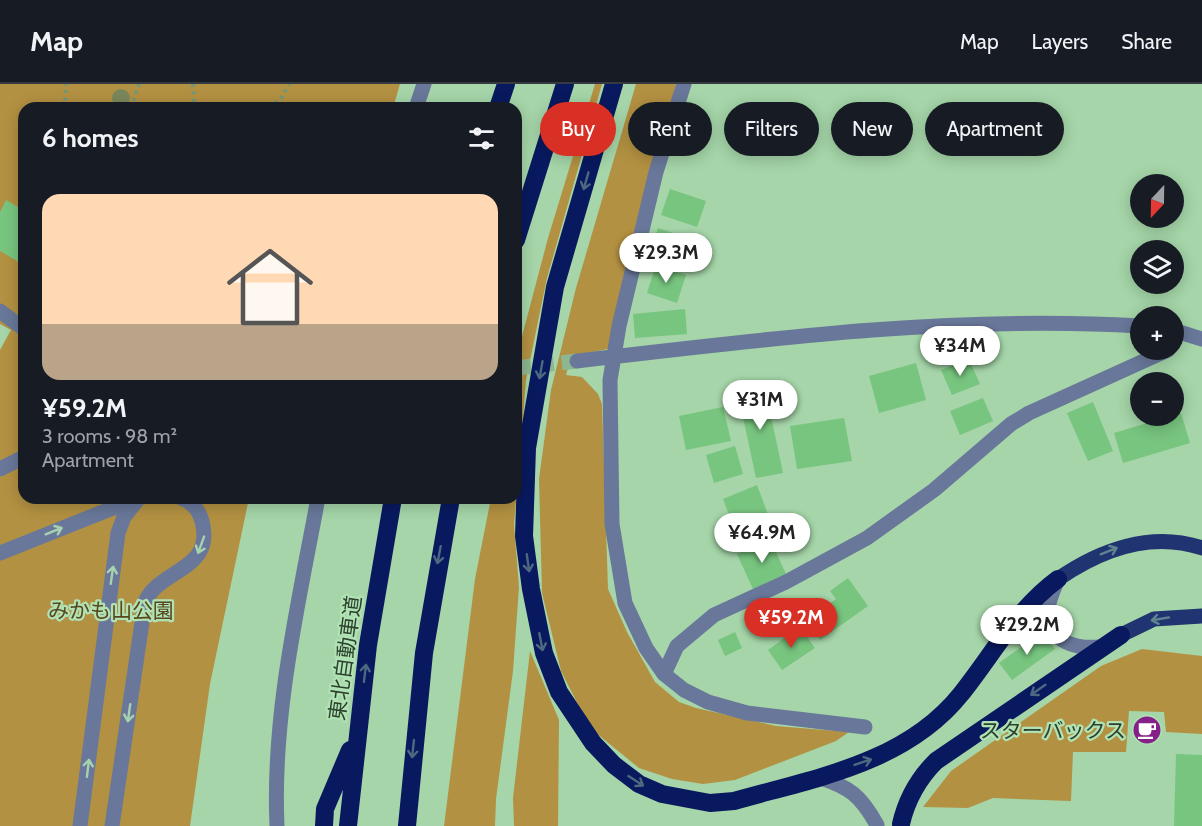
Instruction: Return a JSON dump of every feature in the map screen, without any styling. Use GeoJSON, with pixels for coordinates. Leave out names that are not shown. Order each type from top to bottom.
{"type":"FeatureCollection","features":[{"type":"Feature","properties":{"kind":"highway"},"geometry":{"type":"LineString","coordinates":[[500,102],[506,84]]}},
{"type":"Feature","properties":{"kind":"highway"},"geometry":{"type":"LineString","coordinates":[[522,221],[565,84]]}},
{"type":"Feature","properties":{"kind":"highway"},"geometry":{"type":"LineString","coordinates":[[614,84],[555,287],[527,448],[524,536],[544,653],[559,692],[582,729],[614,765],[639,784],[662,794],[710,803],[734,801],[879,757],[910,741],[960,695],[1006,629],[1039,592],[1058,579]]}},
{"type":"Feature","properties":{"kind":"highway","name":"東北自動車道"},"geometry":{"type":"LineString","coordinates":[[348,826],[357,731],[382,551],[392,504]]}},
{"type":"Feature","properties":{"kind":"highway"},"geometry":{"type":"LineString","coordinates":[[406,826],[424,653],[450,504]]}},
{"type":"Feature","properties":{"kind":"highway"},"geometry":{"type":"LineString","coordinates":[[901,825],[911,794],[921,776],[936,761],[1100,647],[1121,635]]}},
{"type":"Feature","properties":{"kind":"highway"},"geometry":{"type":"LineString","coordinates":[[324,826],[325,809],[357,731]]}},
{"type":"Feature","properties":{"kind":"main road"},"geometry":{"type":"LineString","coordinates":[[1058,579],[1080,564],[1116,548],[1158,540],[1202,549]]}},
{"type":"Feature","properties":{"kind":"main road"},"geometry":{"type":"LineString","coordinates":[[1121,635],[1154,619],[1202,616]]}},
{"type":"Feature","properties":{"kind":"street"},"geometry":{"type":"LineString","coordinates":[[418,102],[424,84]]}},
{"type":"Feature","properties":{"kind":"street"},"geometry":{"type":"LineString","coordinates":[[684,84],[656,172],[610,380],[612,524],[626,603],[646,648],[664,674],[684,690],[708,702],[747,713],[865,727]]}},
{"type":"Feature","properties":{"kind":"street"},"geometry":{"type":"LineString","coordinates":[[0,311],[18,324]]}},
{"type":"Feature","properties":{"kind":"street"},"geometry":{"type":"LineString","coordinates":[[578,361],[835,332],[952,326],[1130,326]]}},
{"type":"Feature","properties":{"kind":"street"},"geometry":{"type":"LineString","coordinates":[[1184,334],[1202,339]]}},
{"type":"Feature","properties":{"kind":"street"},"geometry":{"type":"LineString","coordinates":[[664,674],[678,646],[714,615],[786,582],[867,538],[951,476],[1011,424],[1029,413],[1146,360]]}},
{"type":"Feature","properties":{"kind":"street"},"geometry":{"type":"LineString","coordinates":[[0,469],[18,460]]}},
{"type":"Feature","properties":{"kind":"street"},"geometry":{"type":"LineString","coordinates":[[0,553],[123,504]]}},
{"type":"Feature","properties":{"kind":"street"},"geometry":{"type":"LineString","coordinates":[[80,826],[118,533],[124,517],[134,504]]}},
{"type":"Feature","properties":{"kind":"street"},"geometry":{"type":"LineString","coordinates":[[112,826],[145,602],[150,590],[193,561],[203,547],[205,532],[201,516],[192,504]]}},
{"type":"Feature","properties":{"kind":"street"},"geometry":{"type":"LineString","coordinates":[[277,826],[275,777],[286,668],[317,504]]}},
{"type":"Feature","properties":{"kind":"street"},"geometry":{"type":"LineString","coordinates":[[1058,579],[1048,610],[1050,622],[1056,633],[1067,644],[1078,648],[1100,647]]}},
{"type":"Feature","properties":{"kind":"street"},"geometry":{"type":"LineString","coordinates":[[818,777],[841,784],[853,792],[866,806],[877,825]]}},
{"type":"Feature","properties":{"kind":"path"},"geometry":{"type":"LineString","coordinates":[[66,84],[66,102]]}},
{"type":"Feature","properties":{"kind":"path"},"geometry":{"type":"LineString","coordinates":[[133,102],[139,84]]}},
{"type":"Feature","properties":{"kind":"path"},"geometry":{"type":"LineString","coordinates":[[193,84],[195,102]]}},
{"type":"Feature","properties":{"kind":"path"},"geometry":{"type":"LineString","coordinates":[[276,102],[289,84]]}},
{"type":"Feature","properties":{"kind":"green space","name":"みかも山公園"},"geometry":{"type":"Polygon","coordinates":[[[0,84],[400,84],[395,102],[18,102],[18,504],[248,504],[210,684],[190,826],[0,826],[0,350],[11,330],[0,324],[0,84]]]}},
{"type":"Feature","properties":{"kind":"green space"},"geometry":{"type":"Polygon","coordinates":[[[595,84],[602,84],[597,102],[590,102],[595,84]]]}},
{"type":"Feature","properties":{"kind":"green space"},"geometry":{"type":"Polygon","coordinates":[[[636,84],[676,84],[671,102],[631,102],[636,84]]]}},
{"type":"Feature","properties":{"kind":"green space"},"geometry":{"type":"Polygon","coordinates":[[[628,111],[628,156],[658,156],[608,349],[571,356],[566,375],[582,377],[598,394],[602,404],[608,589],[627,632],[655,682],[679,702],[776,726],[849,732],[836,741],[735,780],[703,784],[672,779],[639,768],[590,728],[561,671],[542,593],[539,479],[551,390],[576,288],[628,111]]]}},
{"type":"Feature","properties":{"kind":"green space"},"geometry":{"type":"Polygon","coordinates":[[[573,156],[582,156],[547,278],[526,380],[522,428],[522,336],[573,156]]]}},
{"type":"Feature","properties":{"kind":"green space"},"geometry":{"type":"Polygon","coordinates":[[[490,504],[516,504],[514,525],[519,587],[513,671],[496,799],[495,826],[444,826],[475,579],[490,504]]]}},
{"type":"Feature","properties":{"kind":"green space"},"geometry":{"type":"Polygon","coordinates":[[[1142,649],[1202,656],[1202,734],[1166,732],[1164,712],[1129,711],[1126,752],[1073,752],[1071,801],[993,798],[968,808],[923,807],[951,771],[1101,666],[1142,649]]]}},
{"type":"Feature","properties":{"kind":"green space"},"geometry":{"type":"Polygon","coordinates":[[[530,651],[559,720],[558,826],[514,826],[513,798],[530,651]]]}},
{"type":"Feature","properties":{"kind":"building"},"geometry":{"type":"Polygon","coordinates":[[[670,189],[706,201],[697,227],[661,215],[670,189]]]}},
{"type":"Feature","properties":{"kind":"building"},"geometry":{"type":"Polygon","coordinates":[[[6,200],[18,207],[18,262],[0,251],[0,212],[6,200]]]}},
{"type":"Feature","properties":{"kind":"building"},"geometry":{"type":"Polygon","coordinates":[[[658,228],[688,238],[680,262],[650,252],[658,228]]]}},
{"type":"Feature","properties":{"kind":"building"},"geometry":{"type":"Polygon","coordinates":[[[656,265],[686,275],[677,303],[647,293],[656,265]]]}},
{"type":"Feature","properties":{"kind":"building"},"geometry":{"type":"Polygon","coordinates":[[[685,309],[687,334],[635,338],[633,314],[685,309]]]}},
{"type":"Feature","properties":{"kind":"building"},"geometry":{"type":"Polygon","coordinates":[[[960,338],[966,354],[948,360],[942,345],[960,338]]]}},
{"type":"Feature","properties":{"kind":"building"},"geometry":{"type":"Polygon","coordinates":[[[969,359],[980,384],[952,395],[941,370],[969,359]]]}},
{"type":"Feature","properties":{"kind":"building"},"geometry":{"type":"Polygon","coordinates":[[[916,363],[926,400],[879,413],[869,376],[916,363]]]}},
{"type":"Feature","properties":{"kind":"building"},"geometry":{"type":"Polygon","coordinates":[[[764,383],[783,473],[756,478],[737,389],[764,383]]]}},
{"type":"Feature","properties":{"kind":"building"},"geometry":{"type":"Polygon","coordinates":[[[983,398],[993,421],[960,435],[950,411],[983,398]]]}},
{"type":"Feature","properties":{"kind":"building"},"geometry":{"type":"Polygon","coordinates":[[[1093,402],[1113,451],[1088,461],[1067,413],[1093,402]]]}},
{"type":"Feature","properties":{"kind":"building"},"geometry":{"type":"Polygon","coordinates":[[[723,407],[731,441],[686,450],[679,416],[723,407]]]}},
{"type":"Feature","properties":{"kind":"building"},"geometry":{"type":"Polygon","coordinates":[[[844,418],[852,461],[797,469],[790,426],[844,418]]]}},
{"type":"Feature","properties":{"kind":"building"},"geometry":{"type":"Polygon","coordinates":[[[1184,423],[1190,443],[1123,463],[1114,433],[1137,426],[1184,426],[1184,423]]]}},
{"type":"Feature","properties":{"kind":"building"},"geometry":{"type":"Polygon","coordinates":[[[735,446],[743,474],[714,483],[706,455],[735,446]]]}},
{"type":"Feature","properties":{"kind":"building"},"geometry":{"type":"Polygon","coordinates":[[[757,485],[770,520],[736,533],[723,499],[757,485]]]}},
{"type":"Feature","properties":{"kind":"building"},"geometry":{"type":"Polygon","coordinates":[[[770,539],[786,574],[753,589],[737,554],[770,539]]]}},
{"type":"Feature","properties":{"kind":"building"},"geometry":{"type":"Polygon","coordinates":[[[848,578],[868,606],[820,640],[806,620],[836,599],[830,591],[848,578]]]}},
{"type":"Feature","properties":{"kind":"building"},"geometry":{"type":"Polygon","coordinates":[[[800,627],[815,648],[782,670],[768,650],[800,627]]]}},
{"type":"Feature","properties":{"kind":"building"},"geometry":{"type":"Polygon","coordinates":[[[735,632],[742,648],[725,656],[718,640],[735,632]]]}},
{"type":"Feature","properties":{"kind":"building"},"geometry":{"type":"Polygon","coordinates":[[[1042,632],[1055,649],[1012,680],[999,663],[1042,632]]]}},
{"type":"Feature","properties":{"kind":"building"},"geometry":{"type":"Polygon","coordinates":[[[1176,754],[1202,755],[1202,826],[1174,826],[1176,754]]]}},
{"type":"Feature","properties":{"kind":"tunnel"},"geometry":{"type":"LineString","coordinates":[[522,367],[577,361]]}},
{"type":"Feature","properties":{"kind":"place","name":"スターバックス"},"geometry":{"type":"Point","coordinates":[1147,730]}}]}
